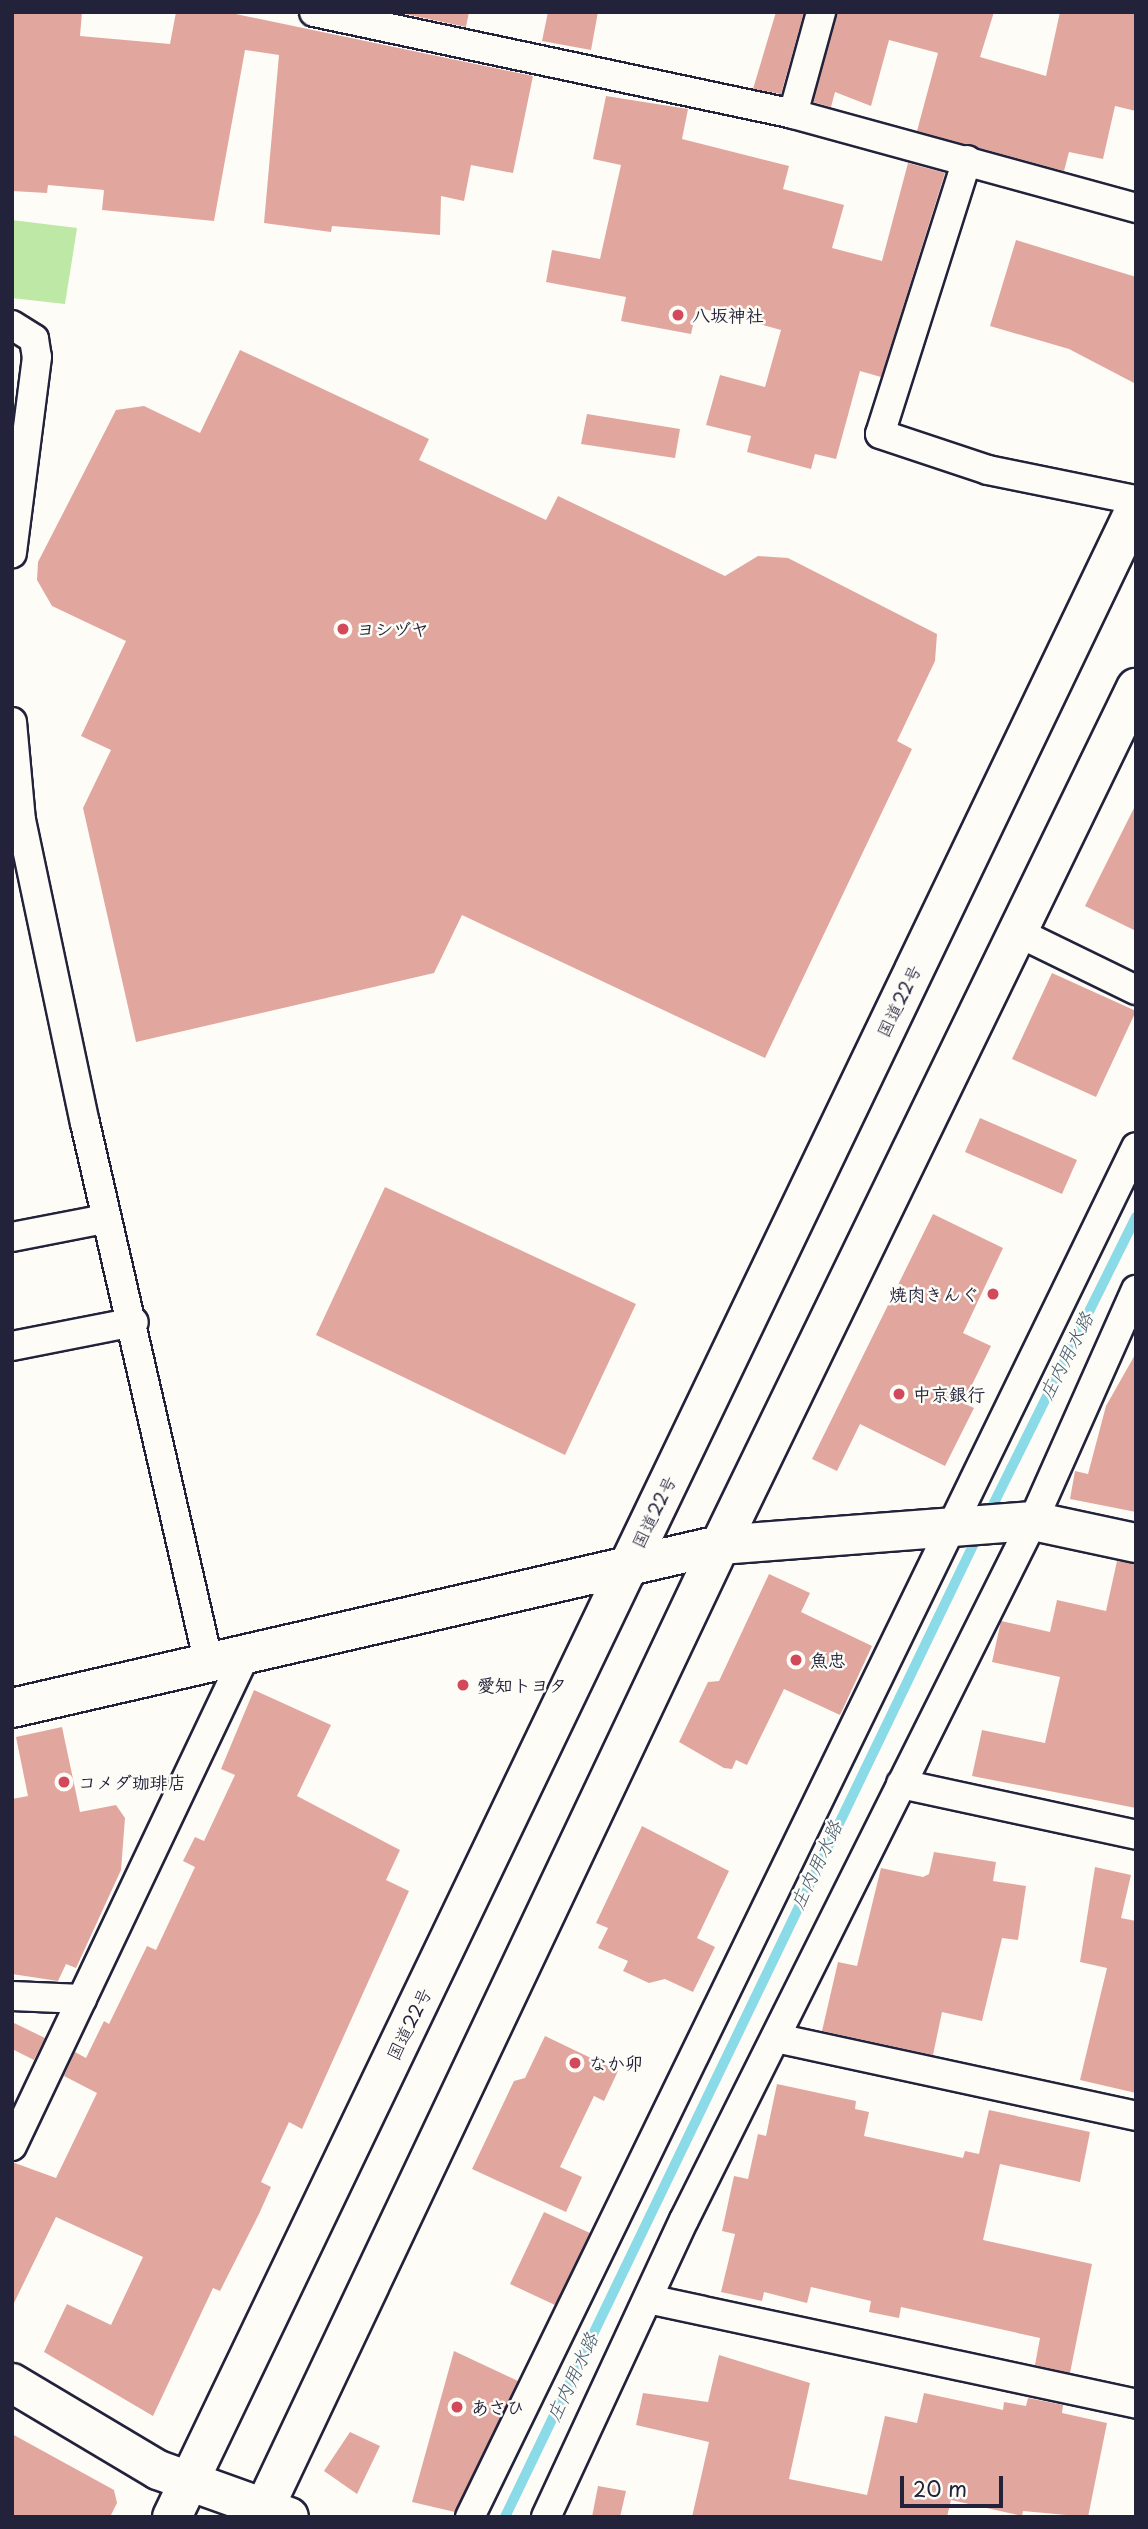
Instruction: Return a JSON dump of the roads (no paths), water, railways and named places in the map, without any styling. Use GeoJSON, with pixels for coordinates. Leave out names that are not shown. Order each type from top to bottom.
{"type":"FeatureCollection","features":[{"type":"Feature","properties":{"kind":"main road","name":"国道22号"},"geometry":{"type":"LineString","coordinates":[[172,2517],[1136,508]]}},
{"type":"Feature","properties":{"kind":"main road"},"geometry":{"type":"LineString","coordinates":[[12,2383],[158,2470],[271,2514],[720,1545],[1136,688]]}},
{"type":"Feature","properties":{"kind":"main road"},"geometry":{"type":"LineString","coordinates":[[12,1708],[247,1651],[720,1545],[958,1524],[1027,1521],[1136,1543]]}},
{"type":"Feature","properties":{"kind":"street"},"geometry":{"type":"LineString","coordinates":[[314,12],[793,114],[1136,208]]}},
{"type":"Feature","properties":{"kind":"street"},"geometry":{"type":"LineString","coordinates":[[793,114],[821,12]]}},
{"type":"Feature","properties":{"kind":"street"},"geometry":{"type":"LineString","coordinates":[[967,160],[880,434],[1001,474],[1136,500]]}},
{"type":"Feature","properties":{"kind":"street"},"geometry":{"type":"LineString","coordinates":[[12,324],[34,339],[37,357],[12,553]]}},
{"type":"Feature","properties":{"kind":"street"},"geometry":{"type":"LineString","coordinates":[[12,722],[22,820],[105,1219],[134,1322],[208,1660]]}},
{"type":"Feature","properties":{"kind":"street"},"geometry":{"type":"LineString","coordinates":[[1019,933],[1136,990]]}},
{"type":"Feature","properties":{"kind":"street"},"geometry":{"type":"LineString","coordinates":[[470,2517],[958,1524],[1136,1147]]}},
{"type":"Feature","properties":{"kind":"street"},"geometry":{"type":"LineString","coordinates":[[12,1237],[105,1219]]}},
{"type":"Feature","properties":{"kind":"street"},"geometry":{"type":"LineString","coordinates":[[545,2517],[648,2299],[901,1784],[1136,1290]]}},
{"type":"Feature","properties":{"kind":"street"},"geometry":{"type":"LineString","coordinates":[[12,1346],[134,1322]]}},
{"type":"Feature","properties":{"kind":"street"},"geometry":{"type":"LineString","coordinates":[[12,2146],[247,1651]]}},
{"type":"Feature","properties":{"kind":"street"},"geometry":{"type":"LineString","coordinates":[[901,1784],[1136,1835]]}},
{"type":"Feature","properties":{"kind":"street"},"geometry":{"type":"LineString","coordinates":[[12,1996],[82,1999]]}},
{"type":"Feature","properties":{"kind":"street"},"geometry":{"type":"LineString","coordinates":[[776,2038],[1136,2116]]}},
{"type":"Feature","properties":{"kind":"street"},"geometry":{"type":"LineString","coordinates":[[648,2299],[1136,2404]]}},
{"type":"Feature","properties":{"kind":"waterway","name":"庄内用水路"},"geometry":{"type":"LineString","coordinates":[[988,1515],[1136,1217]]}},
{"type":"Feature","properties":{"kind":"waterway","name":"庄内用水路"},"geometry":{"type":"LineString","coordinates":[[505,2517],[979,1533]]}},
{"type":"Feature","properties":{"kind":"place","name":"八坂神社"},"geometry":{"type":"Point","coordinates":[678,315]}},
{"type":"Feature","properties":{"kind":"place","name":"ヨシヅヤ"},"geometry":{"type":"Point","coordinates":[343,629]}},
{"type":"Feature","properties":{"kind":"place","name":"焼肉きんぐ"},"geometry":{"type":"Point","coordinates":[993,1294]}},
{"type":"Feature","properties":{"kind":"place","name":"中京銀行"},"geometry":{"type":"Point","coordinates":[899,1394]}},
{"type":"Feature","properties":{"kind":"place","name":"魚忠"},"geometry":{"type":"Point","coordinates":[796,1660]}},
{"type":"Feature","properties":{"kind":"place","name":"愛知トヨタ"},"geometry":{"type":"Point","coordinates":[463,1685]}},
{"type":"Feature","properties":{"kind":"place","name":"コメダ珈琲店"},"geometry":{"type":"Point","coordinates":[64,1782]}},
{"type":"Feature","properties":{"kind":"place","name":"なか卯"},"geometry":{"type":"Point","coordinates":[575,2063]}},
{"type":"Feature","properties":{"kind":"place","name":"あさひ"},"geometry":{"type":"Point","coordinates":[457,2407]}}]}
